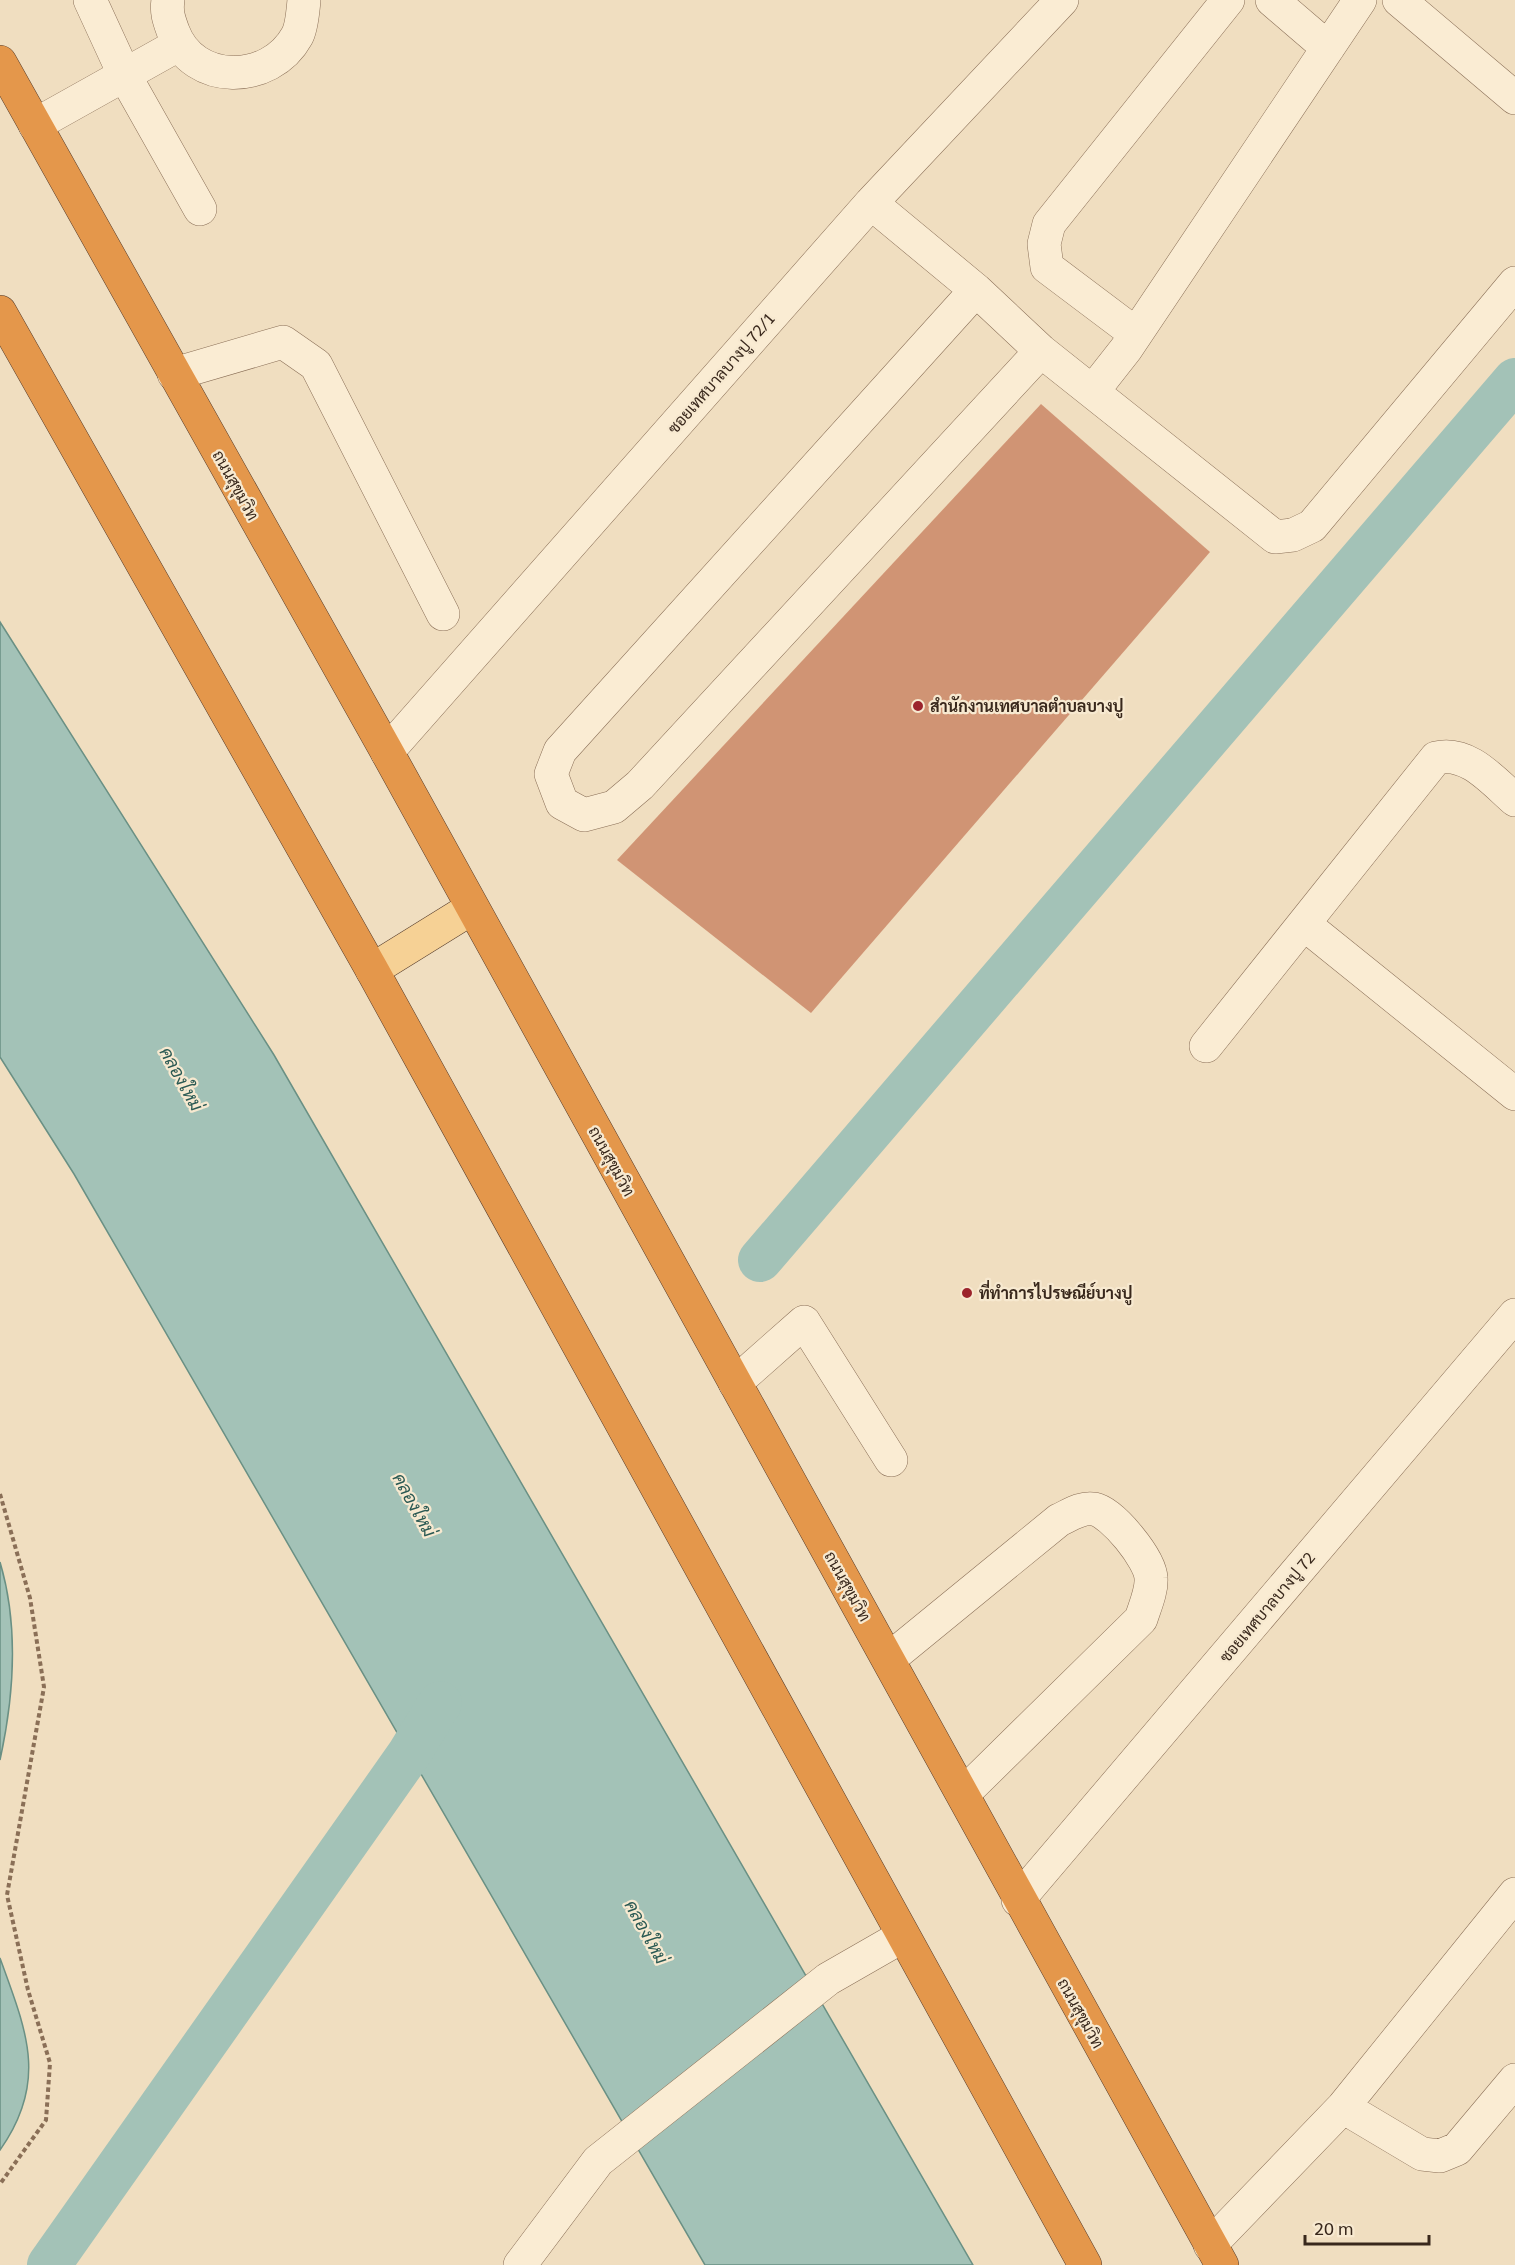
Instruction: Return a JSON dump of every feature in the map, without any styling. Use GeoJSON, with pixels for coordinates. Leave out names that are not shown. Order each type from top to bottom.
{"type":"FeatureCollection","features":[{"type":"Feature","properties":{"kind":"highway","name":"ถนนสุขุมวิท"},"geometry":{"type":"LineString","coordinates":[[0,62],[387,752],[889,1659],[1018,1900],[1216,2255]]}},
{"type":"Feature","properties":{"kind":"highway"},"geometry":{"type":"LineString","coordinates":[[0,312],[372,970],[1085,2265]]}},
{"type":"Feature","properties":{"kind":"main road"},"geometry":{"type":"LineString","coordinates":[[372,970],[472,908]]}},
{"type":"Feature","properties":{"kind":"street"},"geometry":{"type":"LineString","coordinates":[[90,0],[125,76],[200,209]]}},
{"type":"Feature","properties":{"kind":"street"},"geometry":{"type":"LineString","coordinates":[[168,0],[166,12],[178,45],[205,68],[241,75],[275,62],[298,35],[304,0]]}},
{"type":"Feature","properties":{"kind":"street","name":"ซอยเทศบาลบางปู 72/1"},"geometry":{"type":"LineString","coordinates":[[387,752],[871,203],[1062,0]]}},
{"type":"Feature","properties":{"kind":"street"},"geometry":{"type":"LineString","coordinates":[[1136,334],[1047,267],[1044,244],[1048,224],[1228,0]]}},
{"type":"Feature","properties":{"kind":"street"},"geometry":{"type":"LineString","coordinates":[[1272,0],[1328,48]]}},
{"type":"Feature","properties":{"kind":"street"},"geometry":{"type":"LineString","coordinates":[[1093,391],[1136,334],[1360,0]]}},
{"type":"Feature","properties":{"kind":"street"},"geometry":{"type":"LineString","coordinates":[[1399,0],[1515,98]]}},
{"type":"Feature","properties":{"kind":"street"},"geometry":{"type":"LineString","coordinates":[[36,125],[178,45]]}},
{"type":"Feature","properties":{"kind":"street"},"geometry":{"type":"LineString","coordinates":[[871,203],[976,290],[1041,351],[1275,537],[1293,535],[1312,526],[1515,283]]}},
{"type":"Feature","properties":{"kind":"street"},"geometry":{"type":"LineString","coordinates":[[976,290],[560,751],[551,774],[562,803],[584,815],[614,807],[640,785],[1041,351]]}},
{"type":"Feature","properties":{"kind":"street"},"geometry":{"type":"LineString","coordinates":[[174,374],[283,342],[316,365],[443,614]]}},
{"type":"Feature","properties":{"kind":"street"},"geometry":{"type":"LineString","coordinates":[[1206,1046],[1436,758],[1450,754],[1476,766],[1515,800]]}},
{"type":"Feature","properties":{"kind":"street"},"geometry":{"type":"LineString","coordinates":[[1304,924],[1515,1094]]}},
{"type":"Feature","properties":{"kind":"street","name":"ซอยเทศบาลบางปู 72"},"geometry":{"type":"LineString","coordinates":[[1018,1900],[1515,1315]]}},
{"type":"Feature","properties":{"kind":"street"},"geometry":{"type":"LineString","coordinates":[[735,1383],[804,1322],[891,1460]]}},
{"type":"Feature","properties":{"kind":"street"},"geometry":{"type":"LineString","coordinates":[[889,1659],[1059,1520],[1078,1510],[1093,1509],[1108,1515],[1148,1562],[1151,1579],[1141,1618],[963,1794]]}},
{"type":"Feature","properties":{"kind":"street"},"geometry":{"type":"LineString","coordinates":[[1216,2255],[1343,2107],[1513,1901]]}},
{"type":"Feature","properties":{"kind":"street"},"geometry":{"type":"LineString","coordinates":[[529,2262],[598,2162],[828,1979],[903,1936]]}},
{"type":"Feature","properties":{"kind":"street"},"geometry":{"type":"LineString","coordinates":[[1343,2107],[1422,2154],[1440,2156],[1457,2149],[1515,2080]]}},
{"type":"Feature","properties":{"kind":"path"},"geometry":{"type":"LineString","coordinates":[[0,1494],[30,1598],[44,1687],[7,1895],[28,1990],[50,2063],[46,2120],[0,2184]]}},
{"type":"Feature","properties":{"kind":"water","name":"คลองใหม่"},"geometry":{"type":"Polygon","coordinates":[[[0,622],[274,1055],[973,2265],[705,2265],[74,1174],[0,1057],[0,622]]]}},
{"type":"Feature","properties":{"kind":"water"},"geometry":{"type":"Polygon","coordinates":[[[0,1562],[10,1611],[12,1661],[9,1711],[0,1760],[0,1562]]]}},
{"type":"Feature","properties":{"kind":"water"},"geometry":{"type":"Polygon","coordinates":[[[0,1958],[24,2032],[28,2055],[28,2078],[24,2101],[15,2125],[0,2150],[0,1958]]]}},
{"type":"Feature","properties":{"kind":"building","name":"สำนักงานเทศบาลตำบลบางปู"},"geometry":{"type":"Polygon","coordinates":[[[1041,404],[1210,552],[811,1013],[617,860],[1041,404]]]}},
{"type":"Feature","properties":{"kind":"waterway"},"geometry":{"type":"LineString","coordinates":[[760,1260],[1515,380]]}},
{"type":"Feature","properties":{"kind":"waterway"},"geometry":{"type":"LineString","coordinates":[[49,2265],[409,1754],[440,1703]]}},
{"type":"Feature","properties":{"kind":"place","name":"สำนักงานเทศบาลตำบลบางปู"},"geometry":{"type":"Point","coordinates":[918,706]}},
{"type":"Feature","properties":{"kind":"place","name":"ที่ทำการไปรษณีย์บางปู"},"geometry":{"type":"Point","coordinates":[967,1293]}}]}
